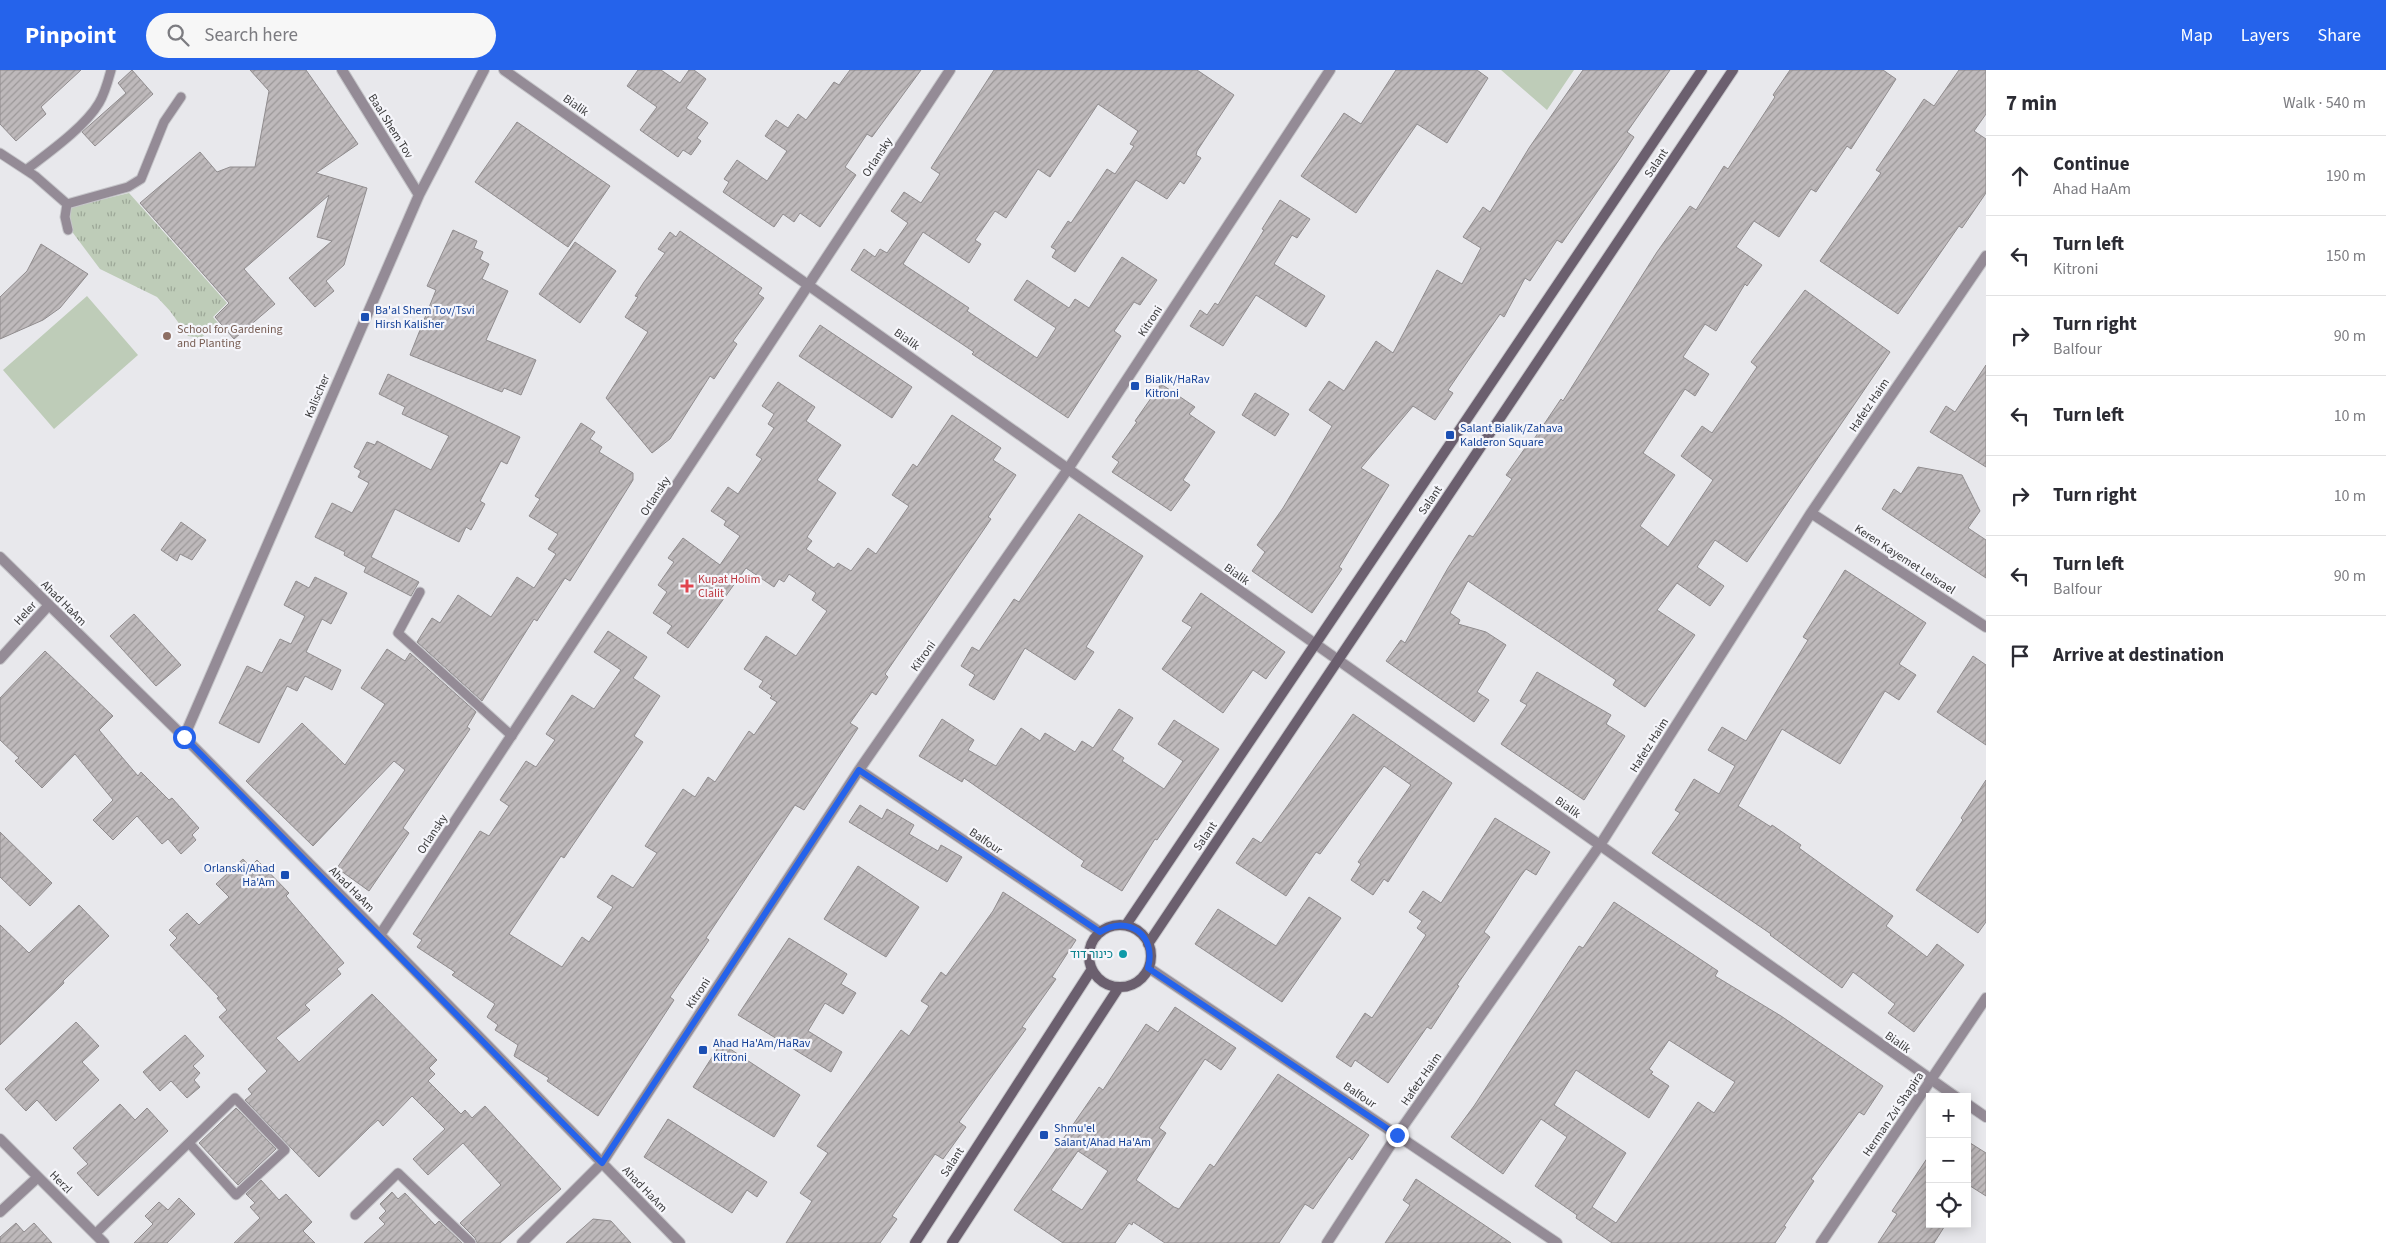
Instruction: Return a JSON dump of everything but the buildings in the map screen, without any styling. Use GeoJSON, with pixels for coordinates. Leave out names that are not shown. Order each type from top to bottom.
{"type":"FeatureCollection","features":[{"type":"Feature","properties":{"kind":"street","name":"Baal Shem Tov"},"geometry":{"type":"LineString","coordinates":[[342,70],[419,195]]}},
{"type":"Feature","properties":{"kind":"street","name":"Kalischer"},"geometry":{"type":"LineString","coordinates":[[184,737],[419,195],[484,70]]}},
{"type":"Feature","properties":{"kind":"street","name":"Bialik"},"geometry":{"type":"LineString","coordinates":[[504,70],[1950,1093]]}},
{"type":"Feature","properties":{"kind":"street","name":"Orlansky"},"geometry":{"type":"LineString","coordinates":[[380,935],[950,70]]}},
{"type":"Feature","properties":{"kind":"street","name":"Kitroni"},"geometry":{"type":"LineString","coordinates":[[522,1243],[602,1163],[859,770],[1068,469],[1330,70]]}},
{"type":"Feature","properties":{"kind":"street","name":"Salant"},"geometry":{"type":"LineString","coordinates":[[1126,925],[1702,70]]}},
{"type":"Feature","properties":{"kind":"street","name":"Salant"},"geometry":{"type":"LineString","coordinates":[[1148,944],[1733,70]]}},
{"type":"Feature","properties":{"kind":"street","name":"Hafetz Haim"},"geometry":{"type":"LineString","coordinates":[[1327,1243],[1397,1135],[1600,845],[1811,513],[1986,256]]}},
{"type":"Feature","properties":{"kind":"street","name":"Keren Kayemet LeIsrael"},"geometry":{"type":"LineString","coordinates":[[1811,513],[1986,627]]}},
{"type":"Feature","properties":{"kind":"street","name":"Ahad HaAm"},"geometry":{"type":"LineString","coordinates":[[0,557],[184,737],[680,1243]]}},
{"type":"Feature","properties":{"kind":"street","name":"Heler"},"geometry":{"type":"LineString","coordinates":[[0,659],[48,606]]}},
{"type":"Feature","properties":{"kind":"street","name":"Balfour"},"geometry":{"type":"LineString","coordinates":[[859,770],[1100,932]]}},
{"type":"Feature","properties":{"kind":"street"},"geometry":{"type":"LineString","coordinates":[[1126,925],[1135,929],[1148,944],[1151,952],[1148,968],[1137,982],[1119,987],[1103,982],[1092,970],[1089,949],[1100,932],[1108,927],[1126,925]]}},
{"type":"Feature","properties":{"kind":"street","name":"Balfour"},"geometry":{"type":"LineString","coordinates":[[1148,968],[1556,1243]]}},
{"type":"Feature","properties":{"kind":"street","name":"Salant"},"geometry":{"type":"LineString","coordinates":[[915,1243],[1092,970]]}},
{"type":"Feature","properties":{"kind":"street"},"geometry":{"type":"LineString","coordinates":[[952,1243],[1119,987]]}},
{"type":"Feature","properties":{"kind":"street","name":"Herman Zvi Shapira"},"geometry":{"type":"LineString","coordinates":[[1821,1243],[1986,998]]}},
{"type":"Feature","properties":{"kind":"street"},"geometry":{"type":"LineString","coordinates":[[1971,1107],[1986,1117]]}},
{"type":"Feature","properties":{"kind":"street","name":"Herzl"},"geometry":{"type":"LineString","coordinates":[[0,1139],[104,1243]]}},
{"type":"Feature","properties":{"kind":"street"},"geometry":{"type":"LineString","coordinates":[[0,1212],[38,1177]]}},
{"type":"Feature","properties":{"kind":"lane"},"geometry":{"type":"LineString","coordinates":[[26,170],[61,144],[93,112],[100,101],[112,70]]}},
{"type":"Feature","properties":{"kind":"lane"},"geometry":{"type":"LineString","coordinates":[[67,204],[145,182],[164,122],[181,97]]}},
{"type":"Feature","properties":{"kind":"lane"},"geometry":{"type":"LineString","coordinates":[[0,153],[26,170],[67,204]]}},
{"type":"Feature","properties":{"kind":"lane"},"geometry":{"type":"LineString","coordinates":[[67,204],[65,216],[68,230]]}},
{"type":"Feature","properties":{"kind":"lane"},"geometry":{"type":"LineString","coordinates":[[420,592],[398,633],[512,736]]}},
{"type":"Feature","properties":{"kind":"lane"},"geometry":{"type":"LineString","coordinates":[[95,1234],[189,1143],[236,1098],[285,1150],[236,1195],[189,1143]]}},
{"type":"Feature","properties":{"kind":"lane"},"geometry":{"type":"LineString","coordinates":[[355,1214],[398,1173],[472,1243]]}},
{"type":"Feature","properties":{"kind":"green space"},"geometry":{"type":"Polygon","coordinates":[[[1501,70],[1574,70],[1547,110],[1501,70]]]}},
{"type":"Feature","properties":{"kind":"green space"},"geometry":{"type":"Polygon","coordinates":[[[129,193],[227,303],[213,317],[218,323],[201,338],[188,336],[157,297],[100,269],[70,229],[67,217],[71,207],[129,193]]]}},
{"type":"Feature","properties":{"kind":"green space"},"geometry":{"type":"Polygon","coordinates":[[[87,296],[138,355],[54,429],[3,370],[87,296]]]}},
{"type":"Feature","properties":{"kind":"place","name":"Ba'al Shem Tov/Tsvi Hirsh Kalisher"},"geometry":{"type":"Point","coordinates":[365,317]}},
{"type":"Feature","properties":{"kind":"place","name":"School for Gardening and Planting"},"geometry":{"type":"Point","coordinates":[167,336]}},
{"type":"Feature","properties":{"kind":"place","name":"Bialik/HaRav Kitroni"},"geometry":{"type":"Point","coordinates":[1135,386]}},
{"type":"Feature","properties":{"kind":"place","name":"Salant Bialik/Zahava Kalderon Square"},"geometry":{"type":"Point","coordinates":[1450,435]}},
{"type":"Feature","properties":{"kind":"place","name":"Kupat Holim Clalit"},"geometry":{"type":"Point","coordinates":[687,586]}},
{"type":"Feature","properties":{"kind":"place","name":"Orlanski/Ahad Ha'Am"},"geometry":{"type":"Point","coordinates":[285,875]}},
{"type":"Feature","properties":{"kind":"place","name":"כינור דוד"},"geometry":{"type":"Point","coordinates":[1123,954]}},
{"type":"Feature","properties":{"kind":"place","name":"Ahad Ha'Am/HaRav Kitroni"},"geometry":{"type":"Point","coordinates":[703,1050]}},
{"type":"Feature","properties":{"kind":"place","name":"Shmu'el Salant/Ahad Ha'Am"},"geometry":{"type":"Point","coordinates":[1044,1135]}},
{"type":"Feature","properties":{"kind":"route"},"geometry":{"type":"LineString","coordinates":[[184,737],[602,1163],[859,770],[1100,932],[1108,927],[1117,925],[1126,925],[1135,929],[1143,935],[1151,952],[1148,968],[1397,1135]]}}]}
